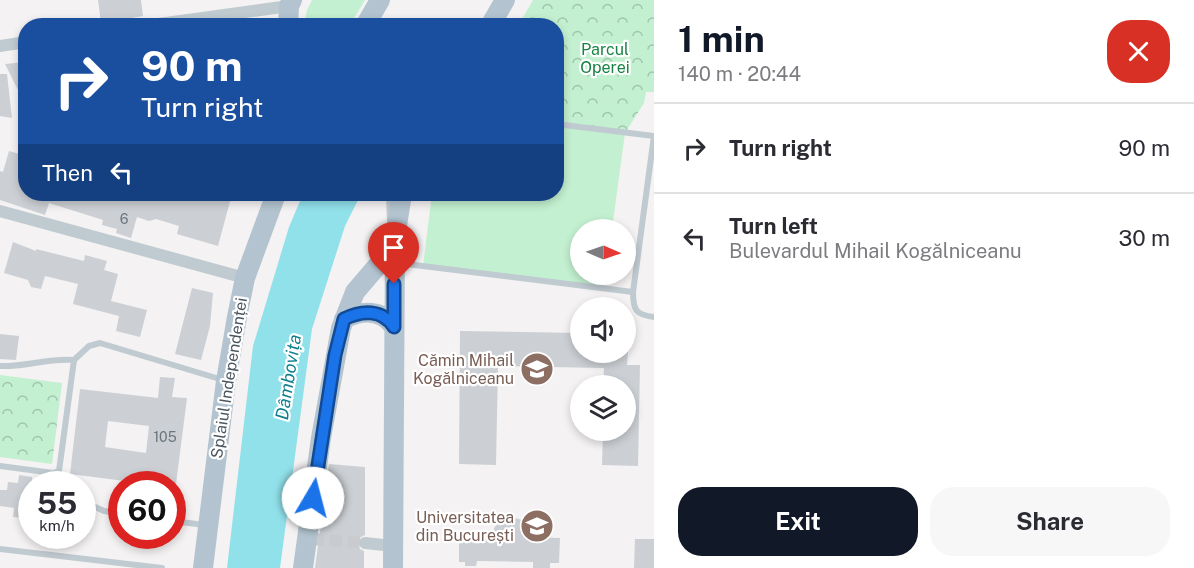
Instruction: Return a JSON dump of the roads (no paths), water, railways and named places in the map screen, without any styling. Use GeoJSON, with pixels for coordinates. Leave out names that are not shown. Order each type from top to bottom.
{"type":"FeatureCollection","features":[{"type":"Feature","properties":{"kind":"main road"},"geometry":{"type":"LineString","coordinates":[[369,18],[380,0]]}},
{"type":"Feature","properties":{"kind":"main road"},"geometry":{"type":"LineString","coordinates":[[495,18],[505,0]]}},
{"type":"Feature","properties":{"kind":"main road","name":"Splaiul Independenței"},"geometry":{"type":"LineString","coordinates":[[203,568],[226,381],[245,278],[273,201]]}},
{"type":"Feature","properties":{"kind":"main road"},"geometry":{"type":"LineString","coordinates":[[393,568],[395,238],[401,201]]}},
{"type":"Feature","properties":{"kind":"main road"},"geometry":{"type":"LineString","coordinates":[[303,568],[310,538],[335,355],[344,319],[356,292],[384,258],[395,238]]}},
{"type":"Feature","properties":{"kind":"main road"},"geometry":{"type":"LineString","coordinates":[[344,319],[362,312],[375,313],[388,320],[394,327]]}},
{"type":"Feature","properties":{"kind":"street"},"geometry":{"type":"LineString","coordinates":[[229,18],[290,11]]}},
{"type":"Feature","properties":{"kind":"street"},"geometry":{"type":"LineString","coordinates":[[0,46],[18,43]]}},
{"type":"Feature","properties":{"kind":"street"},"geometry":{"type":"LineString","coordinates":[[0,211],[245,278]]}},
{"type":"Feature","properties":{"kind":"street"},"geometry":{"type":"LineString","coordinates":[[365,543],[393,546]]}},
{"type":"Feature","properties":{"kind":"lane"},"geometry":{"type":"LineString","coordinates":[[564,125],[654,136],[633,292],[633,303],[636,310],[641,315],[654,317]]}},
{"type":"Feature","properties":{"kind":"lane"},"geometry":{"type":"LineString","coordinates":[[389,201],[388,213],[395,238]]}},
{"type":"Feature","properties":{"kind":"lane"},"geometry":{"type":"LineString","coordinates":[[395,262],[633,292]]}},
{"type":"Feature","properties":{"kind":"lane"},"geometry":{"type":"LineString","coordinates":[[57,471],[74,360],[89,346],[100,342],[226,381]]}},
{"type":"Feature","properties":{"kind":"lane"},"geometry":{"type":"LineString","coordinates":[[0,366],[17,366],[48,360],[74,360]]}},
{"type":"Feature","properties":{"kind":"lane"},"geometry":{"type":"LineString","coordinates":[[0,466],[33,471]]}},
{"type":"Feature","properties":{"kind":"lane"},"geometry":{"type":"LineString","coordinates":[[186,523],[209,525]]}},
{"type":"Feature","properties":{"kind":"lane"},"geometry":{"type":"LineString","coordinates":[[0,549],[162,568]]}},
{"type":"Feature","properties":{"kind":"water","name":"Dâmbovița"},"geometry":{"type":"Polygon","coordinates":[[[300,201],[358,201],[345,226],[312,329],[280,568],[227,568],[253,346],[289,227],[300,201]]]}},
{"type":"Feature","properties":{"kind":"tunnel"},"geometry":{"type":"LineString","coordinates":[[312,539],[365,543]]}},
{"type":"Feature","properties":{"kind":"place","name":"Cămin Mihail Kogălniceanu"},"geometry":{"type":"Point","coordinates":[537,369]}},
{"type":"Feature","properties":{"kind":"place","name":"Universitatea din București"},"geometry":{"type":"Point","coordinates":[537,526]}},
{"type":"Feature","properties":{"kind":"park label","name":"Parcul Operei"},"geometry":{"type":"Point","coordinates":[605,58]}}]}
